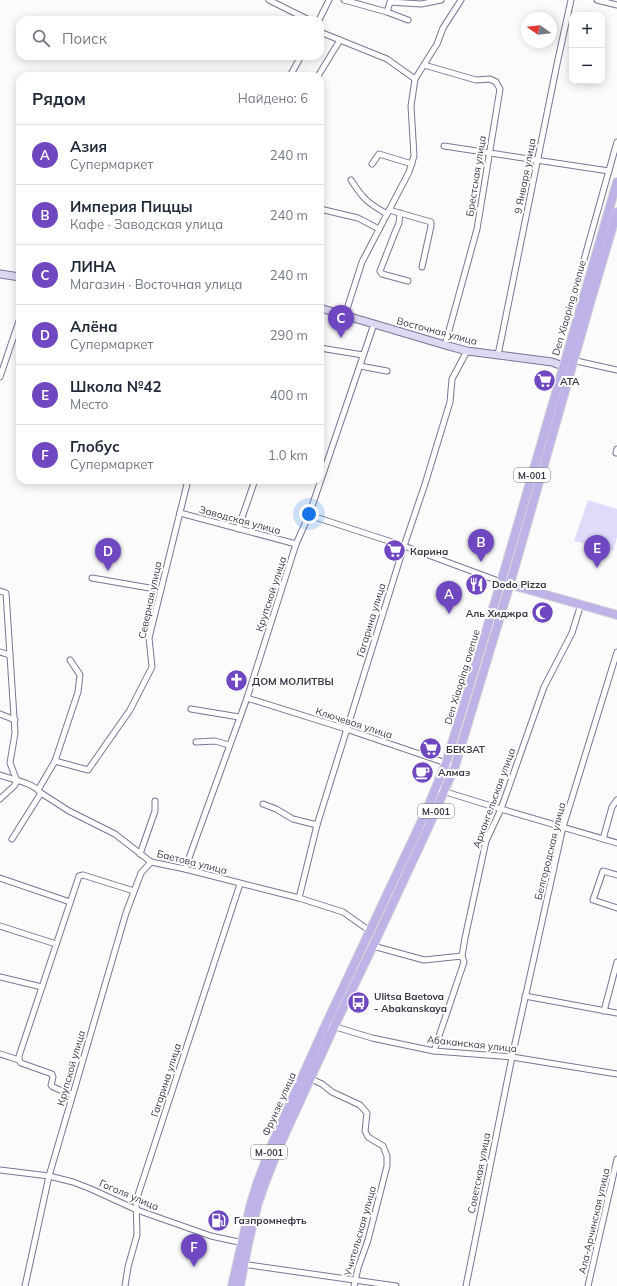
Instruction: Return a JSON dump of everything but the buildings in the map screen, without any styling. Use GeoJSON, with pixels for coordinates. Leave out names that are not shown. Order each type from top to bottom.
{"type":"FeatureCollection","features":[{"type":"Feature","properties":{"kind":"main road","name":"Den Xiaoping avenue"},"geometry":{"type":"LineString","coordinates":[[570,359],[617,182]]}},
{"type":"Feature","properties":{"kind":"main road","name":"Den Xiaoping avenue"},"geometry":{"type":"LineString","coordinates":[[330,1026],[370,931],[436,789],[446,763],[567,368],[617,212]]}},
{"type":"Feature","properties":{"kind":"main road","name":"Den Xiaoping avenue"},"geometry":{"type":"LineString","coordinates":[[330,1026],[373,946],[455,766],[510,584],[567,368]]}},
{"type":"Feature","properties":{"kind":"main road"},"geometry":{"type":"LineString","coordinates":[[501,582],[617,615]]}},
{"type":"Feature","properties":{"kind":"main road","name":"Фрунзе улица"},"geometry":{"type":"LineString","coordinates":[[245,1243],[265,1183],[280,1145],[311,1079],[330,1026]]}},
{"type":"Feature","properties":{"kind":"main road","name":"Фрунзе улица"},"geometry":{"type":"LineString","coordinates":[[240,1286],[241,1263],[258,1181],[293,1095],[330,1026]]}},
{"type":"Feature","properties":{"kind":"main road","name":"Фрунзе улица"},"geometry":{"type":"LineString","coordinates":[[232,1286],[241,1263]]}},
{"type":"Feature","properties":{"kind":"street"},"geometry":{"type":"LineString","coordinates":[[269,0],[301,16]]}},
{"type":"Feature","properties":{"kind":"street"},"geometry":{"type":"LineString","coordinates":[[321,16],[329,0]]}},
{"type":"Feature","properties":{"kind":"street"},"geometry":{"type":"LineString","coordinates":[[344,0],[387,12],[408,20]]}},
{"type":"Feature","properties":{"kind":"street"},"geometry":{"type":"LineString","coordinates":[[387,12],[390,2],[421,4],[441,0]]}},
{"type":"Feature","properties":{"kind":"street"},"geometry":{"type":"LineString","coordinates":[[345,315],[362,262],[412,164],[414,156],[411,106],[415,79],[437,44],[443,28],[461,0]]}},
{"type":"Feature","properties":{"kind":"street","name":"9 Января улица"},"geometry":{"type":"LineString","coordinates":[[498,355],[571,0]]}},
{"type":"Feature","properties":{"kind":"street"},"geometry":{"type":"LineString","coordinates":[[597,0],[617,5]]}},
{"type":"Feature","properties":{"kind":"street"},"geometry":{"type":"LineString","coordinates":[[324,34],[386,59],[415,79]]}},
{"type":"Feature","properties":{"kind":"street"},"geometry":{"type":"LineString","coordinates":[[320,72],[340,40]]}},
{"type":"Feature","properties":{"kind":"street"},"geometry":{"type":"LineString","coordinates":[[292,72],[299,60]]}},
{"type":"Feature","properties":{"kind":"street","name":"Брестская улица"},"geometry":{"type":"LineString","coordinates":[[424,65],[476,80],[490,79],[496,82],[500,89],[477,229],[445,345]]}},
{"type":"Feature","properties":{"kind":"street"},"geometry":{"type":"LineString","coordinates":[[571,306],[617,142]]}},
{"type":"Feature","properties":{"kind":"street"},"geometry":{"type":"LineString","coordinates":[[444,146],[609,171]]}},
{"type":"Feature","properties":{"kind":"street"},"geometry":{"type":"LineString","coordinates":[[372,164],[378,154],[412,164]]}},
{"type":"Feature","properties":{"kind":"street"},"geometry":{"type":"LineString","coordinates":[[351,180],[361,196],[368,203],[388,212],[431,222],[422,268]]}},
{"type":"Feature","properties":{"kind":"street"},"geometry":{"type":"LineString","coordinates":[[324,210],[358,218],[379,229]]}},
{"type":"Feature","properties":{"kind":"street"},"geometry":{"type":"LineString","coordinates":[[400,214],[400,223],[380,271],[382,274],[408,281]]}},
{"type":"Feature","properties":{"kind":"street"},"geometry":{"type":"LineString","coordinates":[[0,274],[16,276]]}},
{"type":"Feature","properties":{"kind":"street","name":"Восточная улица"},"geometry":{"type":"LineString","coordinates":[[324,309],[467,351],[552,362],[567,368]]}},
{"type":"Feature","properties":{"kind":"street","name":"Крупской улица"},"geometry":{"type":"LineString","coordinates":[[324,471],[374,324]]}},
{"type":"Feature","properties":{"kind":"street"},"geometry":{"type":"LineString","coordinates":[[0,377],[16,330]]}},
{"type":"Feature","properties":{"kind":"street"},"geometry":{"type":"LineString","coordinates":[[324,349],[363,355]]}},
{"type":"Feature","properties":{"kind":"street","name":"Гагарина улица"},"geometry":{"type":"LineString","coordinates":[[299,898],[317,825],[346,729],[450,402],[452,379],[467,351]]}},
{"type":"Feature","properties":{"kind":"street"},"geometry":{"type":"LineString","coordinates":[[570,359],[617,370]]}},
{"type":"Feature","properties":{"kind":"street"},"geometry":{"type":"LineString","coordinates":[[360,366],[387,371]]}},
{"type":"Feature","properties":{"kind":"street","name":"Северная улица"},"geometry":{"type":"LineString","coordinates":[[55,761],[88,770],[130,710],[152,667],[149,638],[187,484]]}},
{"type":"Feature","properties":{"kind":"street"},"geometry":{"type":"LineString","coordinates":[[238,529],[254,484]]}},
{"type":"Feature","properties":{"kind":"street","name":"Крупской улица"},"geometry":{"type":"LineString","coordinates":[[185,868],[247,698],[296,544],[309,515],[320,484]]}},
{"type":"Feature","properties":{"kind":"street","name":"Заводская улица"},"geometry":{"type":"LineString","coordinates":[[180,513],[296,544]]}},
{"type":"Feature","properties":{"kind":"street"},"geometry":{"type":"LineString","coordinates":[[309,515],[404,546],[501,582]]}},
{"type":"Feature","properties":{"kind":"street"},"geometry":{"type":"LineString","coordinates":[[92,578],[161,590]]}},
{"type":"Feature","properties":{"kind":"street"},"geometry":{"type":"LineString","coordinates":[[0,591],[6,593],[15,720],[15,733],[10,763],[17,781],[14,786],[0,799]]}},
{"type":"Feature","properties":{"kind":"street","name":"Архангельская улица"},"geometry":{"type":"LineString","coordinates":[[434,1051],[464,962],[462,956],[464,938],[486,841],[501,809],[544,687],[572,633],[581,604]]}},
{"type":"Feature","properties":{"kind":"street"},"geometry":{"type":"LineString","coordinates":[[0,652],[10,655]]}},
{"type":"Feature","properties":{"kind":"street","name":"Белгородская улица"},"geometry":{"type":"LineString","coordinates":[[512,1057],[563,827],[617,652]]}},
{"type":"Feature","properties":{"kind":"street"},"geometry":{"type":"LineString","coordinates":[[12,839],[40,791],[55,761],[78,692],[80,675],[70,660]]}},
{"type":"Feature","properties":{"kind":"street","name":"Ключевая улица"},"geometry":{"type":"LineString","coordinates":[[247,698],[346,729],[455,766]]}},
{"type":"Feature","properties":{"kind":"street"},"geometry":{"type":"LineString","coordinates":[[191,709],[239,717]]}},
{"type":"Feature","properties":{"kind":"street"},"geometry":{"type":"LineString","coordinates":[[0,714],[15,720]]}},
{"type":"Feature","properties":{"kind":"street"},"geometry":{"type":"LineString","coordinates":[[196,742],[216,741],[229,745]]}},
{"type":"Feature","properties":{"kind":"street","name":"Баетова улица"},"geometry":{"type":"LineString","coordinates":[[0,775],[22,782],[40,791],[69,812],[115,834],[151,862],[185,868],[240,884],[299,898],[343,912],[370,931]]}},
{"type":"Feature","properties":{"kind":"street"},"geometry":{"type":"LineString","coordinates":[[436,789],[617,843]]}},
{"type":"Feature","properties":{"kind":"street"},"geometry":{"type":"LineString","coordinates":[[603,839],[612,807],[617,800]]}},
{"type":"Feature","properties":{"kind":"street"},"geometry":{"type":"LineString","coordinates":[[140,854],[155,811],[156,801]]}},
{"type":"Feature","properties":{"kind":"street"},"geometry":{"type":"LineString","coordinates":[[264,804],[276,808],[293,819],[317,825]]}},
{"type":"Feature","properties":{"kind":"street","name":"Крупской улица"},"geometry":{"type":"LineString","coordinates":[[25,1286],[49,1176],[123,920],[141,872],[151,862]]}},
{"type":"Feature","properties":{"kind":"street"},"geometry":{"type":"LineString","coordinates":[[617,875],[603,871],[593,900],[617,908]]}},
{"type":"Feature","properties":{"kind":"street"},"geometry":{"type":"LineString","coordinates":[[19,1060],[19,1056],[79,876],[83,875],[134,891]]}},
{"type":"Feature","properties":{"kind":"street"},"geometry":{"type":"LineString","coordinates":[[0,878],[70,902]]}},
{"type":"Feature","properties":{"kind":"street","name":"Гагарина улица"},"geometry":{"type":"LineString","coordinates":[[125,1286],[128,1267],[137,1235],[136,1201],[240,884]]}},
{"type":"Feature","properties":{"kind":"street"},"geometry":{"type":"LineString","coordinates":[[0,926],[56,944]]}},
{"type":"Feature","properties":{"kind":"street"},"geometry":{"type":"LineString","coordinates":[[373,946],[424,960],[462,956]]}},
{"type":"Feature","properties":{"kind":"street"},"geometry":{"type":"LineString","coordinates":[[604,1011],[617,962]]}},
{"type":"Feature","properties":{"kind":"street"},"geometry":{"type":"LineString","coordinates":[[0,977],[42,987]]}},
{"type":"Feature","properties":{"kind":"street"},"geometry":{"type":"LineString","coordinates":[[525,996],[617,1013]]}},
{"type":"Feature","properties":{"kind":"street","name":"Абаканская улица"},"geometry":{"type":"LineString","coordinates":[[330,1026],[372,1038],[434,1051],[512,1057],[617,1074]]}},
{"type":"Feature","properties":{"kind":"street"},"geometry":{"type":"LineString","coordinates":[[0,1054],[19,1060],[21,1063],[52,1074],[51,1083],[53,1087],[72,1095]]}},
{"type":"Feature","properties":{"kind":"street","name":"Советская улица"},"geometry":{"type":"LineString","coordinates":[[466,1286],[512,1057]]}},
{"type":"Feature","properties":{"kind":"street","name":"Учительская улица"},"geometry":{"type":"LineString","coordinates":[[311,1079],[322,1084],[332,1092],[360,1105],[367,1112],[366,1131],[368,1136],[383,1146],[386,1156],[387,1166],[370,1233],[354,1283]]}},
{"type":"Feature","properties":{"kind":"street","name":"Ала-Арчинская улица"},"geometry":{"type":"LineString","coordinates":[[588,1286],[617,1159]]}},
{"type":"Feature","properties":{"kind":"street","name":"Гоголя улица"},"geometry":{"type":"LineString","coordinates":[[0,1170],[49,1176],[73,1182],[137,1210],[211,1236],[245,1243]]}},
{"type":"Feature","properties":{"kind":"street"},"geometry":{"type":"LineString","coordinates":[[241,1263],[354,1283],[396,1286]]}},
{"type":"Feature","properties":{"kind":"shaded area"},"geometry":{"type":"Polygon","coordinates":[[[588,500],[617,509],[617,537],[613,551],[574,541],[588,500]]]}},
{"type":"Feature","properties":{"kind":"place","name":"ЛИНА"},"geometry":{"type":"Point","coordinates":[341,338]}},
{"type":"Feature","properties":{"kind":"place","name":"АТА"},"geometry":{"type":"Point","coordinates":[544,381]}},
{"type":"Feature","properties":{"kind":"place","name":"Карина"},"geometry":{"type":"Point","coordinates":[395,551]}},
{"type":"Feature","properties":{"kind":"place","name":"Империя Пиццы"},"geometry":{"type":"Point","coordinates":[481,562]}},
{"type":"Feature","properties":{"kind":"place","name":"Школа №42"},"geometry":{"type":"Point","coordinates":[597,568]}},
{"type":"Feature","properties":{"kind":"place","name":"Алёна"},"geometry":{"type":"Point","coordinates":[108,571]}},
{"type":"Feature","properties":{"kind":"place","name":"Dodo Pizza"},"geometry":{"type":"Point","coordinates":[476,584]}},
{"type":"Feature","properties":{"kind":"place","name":"Аль Хиджра"},"geometry":{"type":"Point","coordinates":[543,613]}},
{"type":"Feature","properties":{"kind":"place","name":"Азия"},"geometry":{"type":"Point","coordinates":[449,614]}},
{"type":"Feature","properties":{"kind":"place","name":"ДОМ МОЛИТВЫ"},"geometry":{"type":"Point","coordinates":[237,681]}},
{"type":"Feature","properties":{"kind":"place","name":"БЕКЗАТ"},"geometry":{"type":"Point","coordinates":[430,749]}},
{"type":"Feature","properties":{"kind":"place","name":"Алмаз"},"geometry":{"type":"Point","coordinates":[423,772]}},
{"type":"Feature","properties":{"kind":"place","name":"Ulitsa Baetova - Abakanskaya"},"geometry":{"type":"Point","coordinates":[358,1002]}},
{"type":"Feature","properties":{"kind":"place","name":"Газпромнефть"},"geometry":{"type":"Point","coordinates":[218,1220]}},
{"type":"Feature","properties":{"kind":"place","name":"Глобус"},"geometry":{"type":"Point","coordinates":[194,1267]}}]}
